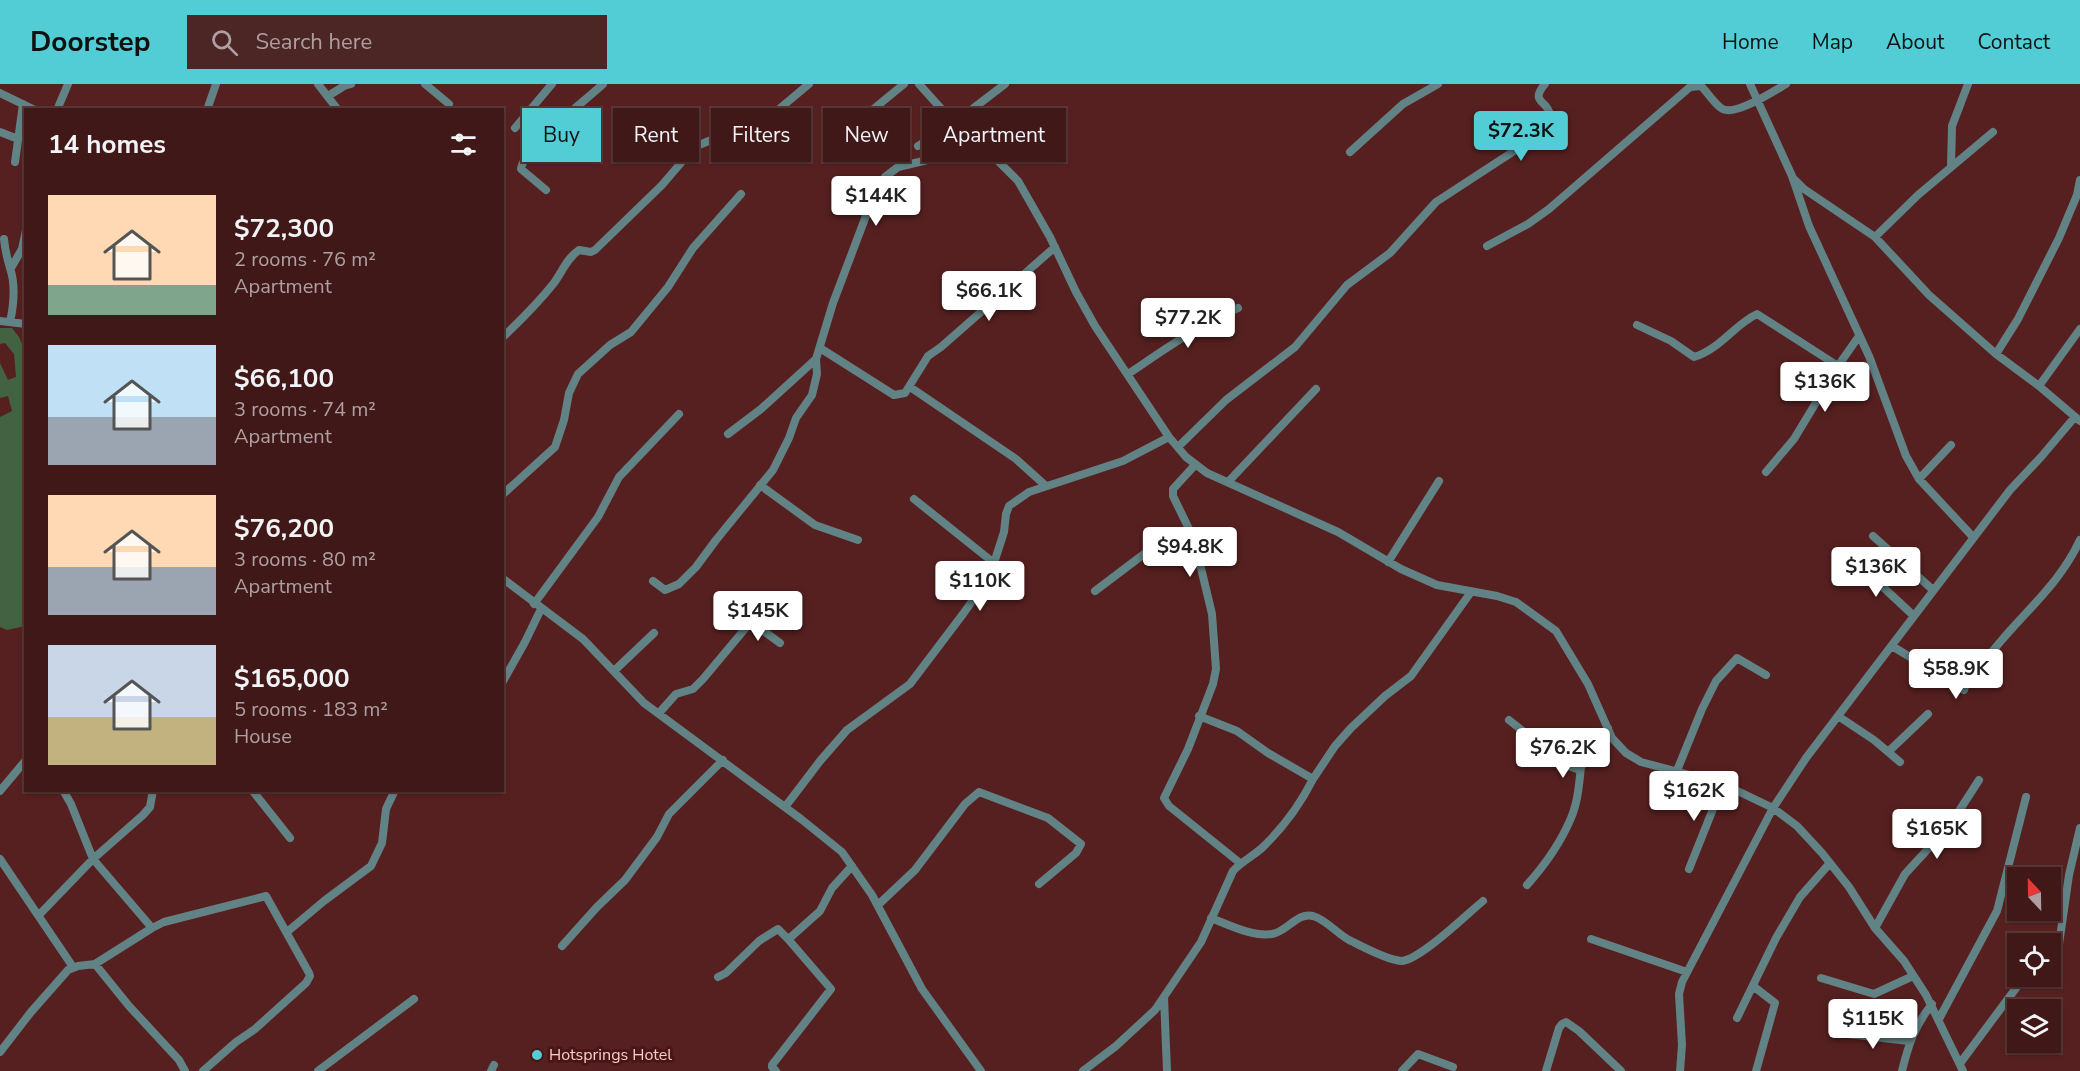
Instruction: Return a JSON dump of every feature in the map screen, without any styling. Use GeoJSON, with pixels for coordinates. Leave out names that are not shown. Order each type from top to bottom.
{"type":"FeatureCollection","features":[{"type":"Feature","properties":{"kind":"street"},"geometry":{"type":"LineString","coordinates":[[58,108],[69,84]]}},
{"type":"Feature","properties":{"kind":"street"},"geometry":{"type":"LineString","coordinates":[[208,108],[216,84]]}},
{"type":"Feature","properties":{"kind":"street"},"geometry":{"type":"LineString","coordinates":[[318,84],[337,108]]}},
{"type":"Feature","properties":{"kind":"street"},"geometry":{"type":"LineString","coordinates":[[328,96],[351,84]]}},
{"type":"Feature","properties":{"kind":"street"},"geometry":{"type":"LineString","coordinates":[[425,84],[449,104]]}},
{"type":"Feature","properties":{"kind":"street"},"geometry":{"type":"LineString","coordinates":[[515,128],[552,84]]}},
{"type":"Feature","properties":{"kind":"street"},"geometry":{"type":"LineString","coordinates":[[546,189],[521,169],[524,159],[555,126],[603,84]]}},
{"type":"Feature","properties":{"kind":"street"},"geometry":{"type":"LineString","coordinates":[[504,336],[541,299],[570,258],[579,250],[586,252],[595,250],[662,185],[692,150],[772,115],[809,84]]}},
{"type":"Feature","properties":{"kind":"street"},"geometry":{"type":"LineString","coordinates":[[875,108],[904,84]]}},
{"type":"Feature","properties":{"kind":"street"},"geometry":{"type":"LineString","coordinates":[[919,84],[941,108]]}},
{"type":"Feature","properties":{"kind":"street"},"geometry":{"type":"LineString","coordinates":[[974,108],[1005,84]]}},
{"type":"Feature","properties":{"kind":"street"},"geometry":{"type":"LineString","coordinates":[[1350,152],[1403,104],[1438,84]]}},
{"type":"Feature","properties":{"kind":"street"},"geometry":{"type":"LineString","coordinates":[[1178,447],[1227,400],[1295,347],[1347,285],[1390,253],[1436,201],[1537,134],[1550,115],[1549,108],[1540,102],[1538,97],[1539,90],[1545,84]]}},
{"type":"Feature","properties":{"kind":"street"},"geometry":{"type":"LineString","coordinates":[[1750,84],[1792,176],[1809,226],[1869,356],[1906,456],[1919,479],[1973,537]]}},
{"type":"Feature","properties":{"kind":"street"},"geometry":{"type":"LineString","coordinates":[[1487,246],[1528,224],[1549,209],[1690,87],[1701,86],[1720,108],[1728,111],[1757,101],[1786,84]]}},
{"type":"Feature","properties":{"kind":"street"},"geometry":{"type":"LineString","coordinates":[[1951,167],[1952,126],[1968,84]]}},
{"type":"Feature","properties":{"kind":"street"},"geometry":{"type":"LineString","coordinates":[[0,93],[31,108]]}},
{"type":"Feature","properties":{"kind":"street"},"geometry":{"type":"LineString","coordinates":[[15,162],[23,104]]}},
{"type":"Feature","properties":{"kind":"street"},"geometry":{"type":"LineString","coordinates":[[0,132],[18,140]]}},
{"type":"Feature","properties":{"kind":"street"},"geometry":{"type":"LineString","coordinates":[[1875,237],[1918,195],[1993,132]]}},
{"type":"Feature","properties":{"kind":"street"},"geometry":{"type":"LineString","coordinates":[[918,146],[922,143]]}},
{"type":"Feature","properties":{"kind":"street"},"geometry":{"type":"LineString","coordinates":[[653,581],[665,590],[679,584],[696,567],[773,470],[796,418],[812,395],[817,374],[816,359],[833,303],[872,200],[885,177],[898,167],[922,161]]}},
{"type":"Feature","properties":{"kind":"street"},"geometry":{"type":"LineString","coordinates":[[999,162],[1018,181],[1095,326],[1169,437],[1195,465],[1207,473],[1338,532],[1388,562],[1437,585],[1497,596],[1516,602],[1556,631],[1588,684],[1612,738],[1626,753],[1641,762],[1723,784],[1773,808],[1797,826],[1830,863],[1849,887],[1875,928],[1904,961],[1932,1004],[1964,1071]]}},
{"type":"Feature","properties":{"kind":"street"},"geometry":{"type":"LineString","coordinates":[[1680,1071],[1682,1045],[1679,994],[1687,972],[1773,808],[1806,758],[1973,537],[2010,490],[2077,420],[2039,386],[1996,354],[1929,295],[1875,237],[1804,189],[1792,176]]}},
{"type":"Feature","properties":{"kind":"street"},"geometry":{"type":"LineString","coordinates":[[1996,354],[2018,319],[2059,238],[2077,195],[2080,180]]}},
{"type":"Feature","properties":{"kind":"street"},"geometry":{"type":"LineString","coordinates":[[504,493],[555,447],[564,420],[569,393],[578,374],[609,345],[631,332],[668,287],[693,248],[741,194]]}},
{"type":"Feature","properties":{"kind":"street"},"geometry":{"type":"LineString","coordinates":[[4,239],[14,291],[3,321],[24,324]]}},
{"type":"Feature","properties":{"kind":"street"},"geometry":{"type":"LineString","coordinates":[[10,268],[22,249],[24,240]]}},
{"type":"Feature","properties":{"kind":"street"},"geometry":{"type":"LineString","coordinates":[[820,348],[894,395],[905,393],[927,356],[941,347],[1055,247]]}},
{"type":"Feature","properties":{"kind":"street"},"geometry":{"type":"LineString","coordinates":[[1128,374],[1186,334],[1238,308]]}},
{"type":"Feature","properties":{"kind":"street"},"geometry":{"type":"LineString","coordinates":[[1637,326],[1671,341],[1695,357],[1721,342],[1757,314],[1838,366]]}},
{"type":"Feature","properties":{"kind":"street"},"geometry":{"type":"LineString","coordinates":[[2039,386],[2080,329]]}},
{"type":"Feature","properties":{"kind":"street"},"geometry":{"type":"LineString","coordinates":[[1766,472],[1800,429],[1859,336]]}},
{"type":"Feature","properties":{"kind":"street"},"geometry":{"type":"LineString","coordinates":[[728,434],[761,409],[816,359]]}},
{"type":"Feature","properties":{"kind":"street"},"geometry":{"type":"LineString","coordinates":[[910,387],[1016,459],[1046,486]]}},
{"type":"Feature","properties":{"kind":"street"},"geometry":{"type":"LineString","coordinates":[[1227,482],[1316,389]]}},
{"type":"Feature","properties":{"kind":"street"},"geometry":{"type":"LineString","coordinates":[[504,679],[525,642],[538,606],[598,517],[619,477],[679,414]]}},
{"type":"Feature","properties":{"kind":"street"},"geometry":{"type":"LineString","coordinates":[[785,807],[820,761],[848,730],[910,684],[980,590],[994,563],[1009,506],[1029,492],[1123,461],[1169,437]]}},
{"type":"Feature","properties":{"kind":"street"},"geometry":{"type":"LineString","coordinates":[[1919,479],[1951,445]]}},
{"type":"Feature","properties":{"kind":"street"},"geometry":{"type":"LineString","coordinates":[[1195,465],[1173,489],[1173,496],[1190,531],[1212,614],[1216,676],[1188,749],[1165,795],[1165,802],[1240,863]]}},
{"type":"Feature","properties":{"kind":"street"},"geometry":{"type":"LineString","coordinates":[[1388,562],[1438,481]]}},
{"type":"Feature","properties":{"kind":"street"},"geometry":{"type":"LineString","coordinates":[[760,485],[815,525],[858,540]]}},
{"type":"Feature","properties":{"kind":"street"},"geometry":{"type":"LineString","coordinates":[[914,499],[994,563]]}},
{"type":"Feature","properties":{"kind":"street"},"geometry":{"type":"LineString","coordinates":[[1095,591],[1144,554],[1190,531]]}},
{"type":"Feature","properties":{"kind":"street"},"geometry":{"type":"LineString","coordinates":[[1873,536],[1933,590]]}},
{"type":"Feature","properties":{"kind":"street"},"geometry":{"type":"LineString","coordinates":[[1892,646],[1964,690],[1966,684],[2001,641],[2056,580],[2070,561],[2080,540]]}},
{"type":"Feature","properties":{"kind":"street"},"geometry":{"type":"LineString","coordinates":[[1856,562],[1914,615]]}},
{"type":"Feature","properties":{"kind":"street"},"geometry":{"type":"LineString","coordinates":[[504,580],[583,639],[644,703],[723,760],[842,852],[878,905],[922,989],[981,1071]]}},
{"type":"Feature","properties":{"kind":"street"},"geometry":{"type":"LineString","coordinates":[[1083,1071],[1116,1046],[1155,1010],[1201,942],[1233,871],[1240,863],[1267,844],[1296,808],[1335,746],[1351,728],[1385,696],[1411,676],[1471,592]]}},
{"type":"Feature","properties":{"kind":"street"},"geometry":{"type":"LineString","coordinates":[[659,713],[676,694],[693,689],[703,680],[767,596]]}},
{"type":"Feature","properties":{"kind":"street"},"geometry":{"type":"LineString","coordinates":[[750,621],[780,643]]}},
{"type":"Feature","properties":{"kind":"street"},"geometry":{"type":"LineString","coordinates":[[614,671],[654,633]]}},
{"type":"Feature","properties":{"kind":"street"},"geometry":{"type":"LineString","coordinates":[[1676,773],[1711,690],[1737,658],[1766,675]]}},
{"type":"Feature","properties":{"kind":"street"},"geometry":{"type":"LineString","coordinates":[[1888,752],[1928,714]]}},
{"type":"Feature","properties":{"kind":"street"},"geometry":{"type":"LineString","coordinates":[[1199,716],[1237,731],[1313,779]]}},
{"type":"Feature","properties":{"kind":"street"},"geometry":{"type":"LineString","coordinates":[[1838,716],[1900,762]]}},
{"type":"Feature","properties":{"kind":"street"},"geometry":{"type":"LineString","coordinates":[[1509,720],[1565,765],[1577,769],[1581,767]]}},
{"type":"Feature","properties":{"kind":"street"},"geometry":{"type":"LineString","coordinates":[[1527,885],[1540,869],[1571,818],[1577,798],[1581,767],[1608,728]]}},
{"type":"Feature","properties":{"kind":"street"},"geometry":{"type":"LineString","coordinates":[[562,946],[597,906],[625,880],[657,837],[669,814],[723,760]]}},
{"type":"Feature","properties":{"kind":"street"},"geometry":{"type":"LineString","coordinates":[[0,791],[24,762]]}},
{"type":"Feature","properties":{"kind":"street"},"geometry":{"type":"LineString","coordinates":[[1875,928],[1905,874],[1950,825],[1979,780]]}},
{"type":"Feature","properties":{"kind":"street"},"geometry":{"type":"LineString","coordinates":[[1689,869],[1723,784]]}},
{"type":"Feature","properties":{"kind":"street"},"geometry":{"type":"LineString","coordinates":[[64,792],[93,859],[152,928]]}},
{"type":"Feature","properties":{"kind":"street"},"geometry":{"type":"LineString","coordinates":[[39,915],[93,859],[150,807],[153,792]]}},
{"type":"Feature","properties":{"kind":"street"},"geometry":{"type":"LineString","coordinates":[[254,792],[290,838]]}},
{"type":"Feature","properties":{"kind":"street"},"geometry":{"type":"LineString","coordinates":[[287,932],[371,866],[382,843],[386,809],[394,792]]}},
{"type":"Feature","properties":{"kind":"street"},"geometry":{"type":"LineString","coordinates":[[878,905],[915,870],[965,804],[980,792],[1048,818],[1081,844],[1076,853],[1040,884]]}},
{"type":"Feature","properties":{"kind":"street"},"geometry":{"type":"LineString","coordinates":[[1939,1019],[1997,911],[2026,797]]}},
{"type":"Feature","properties":{"kind":"street"},"geometry":{"type":"LineString","coordinates":[[2061,933],[2069,875],[2080,828]]}},
{"type":"Feature","properties":{"kind":"street"},"geometry":{"type":"LineString","coordinates":[[0,859],[3,872],[39,915],[73,967]]}},
{"type":"Feature","properties":{"kind":"street"},"geometry":{"type":"LineString","coordinates":[[1737,1018],[1776,938],[1800,897],[1830,863]]}},
{"type":"Feature","properties":{"kind":"street"},"geometry":{"type":"LineString","coordinates":[[788,939],[820,911],[832,888],[852,866]]}},
{"type":"Feature","properties":{"kind":"street"},"geometry":{"type":"LineString","coordinates":[[0,1052],[52,986],[73,967],[95,963],[164,922],[266,896],[309,976],[306,983],[255,1029],[236,1042],[203,1071]]}},
{"type":"Feature","properties":{"kind":"street"},"geometry":{"type":"LineString","coordinates":[[1211,918],[1242,930],[1272,934],[1282,931],[1305,915],[1315,916],[1349,940],[1401,961],[1420,953],[1483,901]]}},
{"type":"Feature","properties":{"kind":"street"},"geometry":{"type":"LineString","coordinates":[[718,977],[726,973],[759,941],[778,929],[831,989],[772,1064],[776,1071]]}},
{"type":"Feature","properties":{"kind":"street"},"geometry":{"type":"LineString","coordinates":[[1591,939],[1687,972]]}},
{"type":"Feature","properties":{"kind":"street"},"geometry":{"type":"LineString","coordinates":[[95,963],[129,1006],[179,1060],[185,1071]]}},
{"type":"Feature","properties":{"kind":"street"},"geometry":{"type":"LineString","coordinates":[[1821,978],[1874,994],[1913,976]]}},
{"type":"Feature","properties":{"kind":"street"},"geometry":{"type":"LineString","coordinates":[[1753,986],[1774,1003],[1756,1071]]}},
{"type":"Feature","properties":{"kind":"street"},"geometry":{"type":"LineString","coordinates":[[1960,1062],[2017,987]]}},
{"type":"Feature","properties":{"kind":"street"},"geometry":{"type":"LineString","coordinates":[[1164,998],[1167,1071]]}},
{"type":"Feature","properties":{"kind":"street"},"geometry":{"type":"LineString","coordinates":[[318,1071],[414,999]]}},
{"type":"Feature","properties":{"kind":"street"},"geometry":{"type":"LineString","coordinates":[[1902,1071],[1909,1041],[1921,1017],[1932,1004]]}},
{"type":"Feature","properties":{"kind":"street"},"geometry":{"type":"LineString","coordinates":[[1546,1071],[1559,1028],[1566,1022],[1579,1031],[1621,1071]]}},
{"type":"Feature","properties":{"kind":"street"},"geometry":{"type":"LineString","coordinates":[[1839,1033],[1909,1041]]}},
{"type":"Feature","properties":{"kind":"street"},"geometry":{"type":"LineString","coordinates":[[1402,1071],[1418,1053],[1453,1068]]}},
{"type":"Feature","properties":{"kind":"green space"},"geometry":{"type":"Polygon","coordinates":[[[0,328],[12,328],[24,348],[24,626],[7,630],[0,627],[0,417],[12,411],[8,396],[0,398],[0,363],[8,380],[16,377],[14,354],[5,343],[0,344],[0,328]]]}},
{"type":"Feature","properties":{"kind":"place","name":"Hotsprings Hotel"},"geometry":{"type":"Point","coordinates":[537,1055]}}]}
